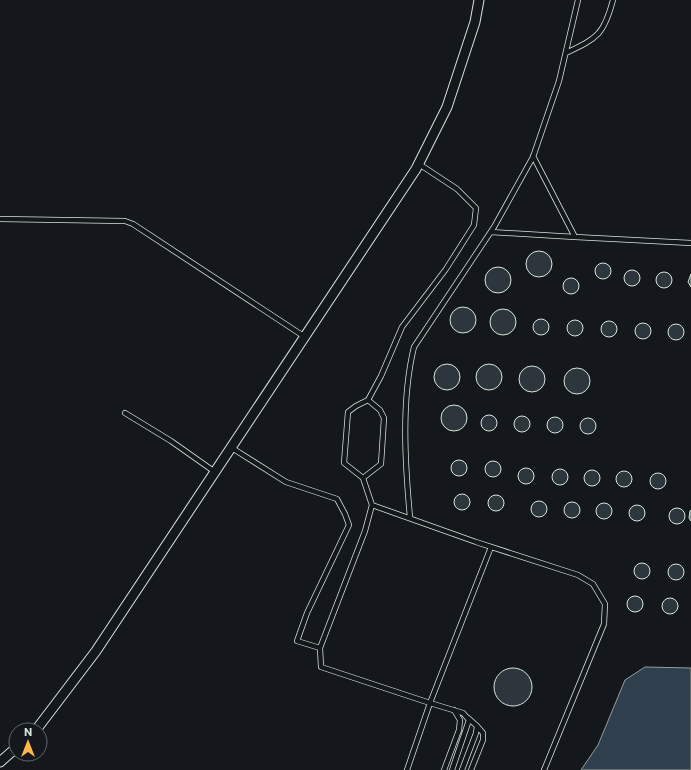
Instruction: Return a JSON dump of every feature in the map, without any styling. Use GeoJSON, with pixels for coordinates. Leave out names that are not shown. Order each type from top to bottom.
{"type":"FeatureCollection","features":[{"type":"Feature","properties":{"kind":"street"},"geometry":{"type":"LineString","coordinates":[[42,722],[96,651],[397,201],[419,164],[447,107],[475,22],[479,0]]}},
{"type":"Feature","properties":{"kind":"street"},"geometry":{"type":"LineString","coordinates":[[0,762],[8,755]]}},
{"type":"Feature","properties":{"kind":"lane"},"geometry":{"type":"LineString","coordinates":[[410,517],[405,453],[410,364],[414,347],[491,232],[533,156],[559,81],[578,0]]}},
{"type":"Feature","properties":{"kind":"lane"},"geometry":{"type":"LineString","coordinates":[[566,53],[584,44],[597,35],[605,25],[613,0]]}},
{"type":"Feature","properties":{"kind":"lane"},"geometry":{"type":"LineString","coordinates":[[533,156],[575,237]]}},
{"type":"Feature","properties":{"kind":"lane"},"geometry":{"type":"LineString","coordinates":[[419,164],[457,189],[476,208],[474,225],[446,269],[402,327],[381,376],[368,400],[348,412],[344,464],[363,478],[372,505],[365,531],[320,648],[321,666],[463,713],[483,732],[483,740],[471,770]]}},
{"type":"Feature","properties":{"kind":"lane"},"geometry":{"type":"LineString","coordinates":[[0,219],[125,221],[225,283],[305,337]]}},
{"type":"Feature","properties":{"kind":"lane"},"geometry":{"type":"LineString","coordinates":[[491,232],[691,243]]}},
{"type":"Feature","properties":{"kind":"lane"},"geometry":{"type":"LineString","coordinates":[[363,478],[381,464],[384,418],[380,410],[368,400]]}},
{"type":"Feature","properties":{"kind":"lane"},"geometry":{"type":"LineString","coordinates":[[126,413],[172,441],[215,472]]}},
{"type":"Feature","properties":{"kind":"lane"},"geometry":{"type":"LineString","coordinates":[[232,448],[286,482],[337,499],[345,514],[349,525],[306,613],[297,641],[320,648]]}},
{"type":"Feature","properties":{"kind":"lane"},"geometry":{"type":"LineString","coordinates":[[372,505],[410,517],[491,547],[578,575],[593,584],[605,604],[604,624],[544,770]]}},
{"type":"Feature","properties":{"kind":"lane"},"geometry":{"type":"LineString","coordinates":[[407,770],[430,703],[491,547]]}},
{"type":"Feature","properties":{"kind":"lane"},"geometry":{"type":"LineString","coordinates":[[444,770],[459,730],[460,720],[454,710]]}},
{"type":"Feature","properties":{"kind":"lane"},"geometry":{"type":"LineString","coordinates":[[452,770],[469,720],[463,713]]}},
{"type":"Feature","properties":{"kind":"lane"},"geometry":{"type":"LineString","coordinates":[[462,770],[476,733],[477,726]]}},
{"type":"Feature","properties":{"kind":"water"},"geometry":{"type":"Polygon","coordinates":[[[645,667],[691,668],[691,770],[581,770],[598,745],[625,680],[645,667]]]}},
{"type":"Feature","properties":{"kind":"building"},"geometry":{"type":"Polygon","coordinates":[[[539,251],[548,255],[552,264],[548,273],[539,277],[530,273],[526,264],[530,255],[539,251]]]}},
{"type":"Feature","properties":{"kind":"building"},"geometry":{"type":"Polygon","coordinates":[[[603,263],[609,265],[611,271],[609,277],[603,279],[597,277],[595,271],[597,265],[603,263]]]}},
{"type":"Feature","properties":{"kind":"building"},"geometry":{"type":"Polygon","coordinates":[[[498,267],[507,271],[511,280],[507,289],[498,293],[489,289],[485,280],[489,271],[498,267]]]}},
{"type":"Feature","properties":{"kind":"building"},"geometry":{"type":"Polygon","coordinates":[[[629,270],[635,270],[640,275],[638,284],[635,286],[629,286],[624,281],[624,275],[629,270]]]}},
{"type":"Feature","properties":{"kind":"building"},"geometry":{"type":"Polygon","coordinates":[[[661,272],[667,272],[672,277],[670,286],[667,288],[661,288],[656,283],[656,277],[661,272]]]}},
{"type":"Feature","properties":{"kind":"building"},"geometry":{"type":"Polygon","coordinates":[[[691,274],[691,287],[688,282],[691,274]]]}},
{"type":"Feature","properties":{"kind":"building"},"geometry":{"type":"Polygon","coordinates":[[[568,278],[574,278],[579,283],[577,292],[574,294],[568,294],[563,289],[563,283],[568,278]]]}},
{"type":"Feature","properties":{"kind":"building"},"geometry":{"type":"Polygon","coordinates":[[[463,307],[472,311],[476,320],[472,329],[463,333],[454,329],[450,320],[454,311],[463,307]]]}},
{"type":"Feature","properties":{"kind":"building"},"geometry":{"type":"Polygon","coordinates":[[[503,309],[512,313],[516,322],[512,331],[503,335],[494,331],[490,322],[494,313],[503,309]]]}},
{"type":"Feature","properties":{"kind":"building"},"geometry":{"type":"Polygon","coordinates":[[[541,319],[547,321],[549,327],[547,333],[541,335],[535,333],[533,327],[535,321],[541,319]]]}},
{"type":"Feature","properties":{"kind":"building"},"geometry":{"type":"Polygon","coordinates":[[[572,320],[578,320],[583,325],[581,334],[578,336],[572,336],[567,331],[567,325],[572,320]]]}},
{"type":"Feature","properties":{"kind":"building"},"geometry":{"type":"Polygon","coordinates":[[[606,321],[612,321],[617,326],[615,335],[612,337],[606,337],[601,332],[601,326],[606,321]]]}},
{"type":"Feature","properties":{"kind":"building"},"geometry":{"type":"Polygon","coordinates":[[[643,323],[649,325],[651,331],[649,337],[643,339],[637,337],[635,331],[637,325],[643,323]]]}},
{"type":"Feature","properties":{"kind":"building"},"geometry":{"type":"Polygon","coordinates":[[[673,324],[679,324],[684,329],[682,338],[679,340],[673,340],[668,335],[668,329],[673,324]]]}},
{"type":"Feature","properties":{"kind":"building"},"geometry":{"type":"Polygon","coordinates":[[[447,364],[456,368],[460,377],[456,386],[447,390],[438,386],[434,377],[438,368],[447,364]]]}},
{"type":"Feature","properties":{"kind":"building"},"geometry":{"type":"Polygon","coordinates":[[[489,364],[498,368],[502,377],[498,386],[489,390],[480,386],[476,377],[480,368],[489,364]]]}},
{"type":"Feature","properties":{"kind":"building"},"geometry":{"type":"Polygon","coordinates":[[[532,366],[541,370],[545,379],[541,388],[532,392],[523,388],[519,379],[523,370],[532,366]]]}},
{"type":"Feature","properties":{"kind":"building"},"geometry":{"type":"Polygon","coordinates":[[[577,368],[586,372],[590,381],[586,390],[577,394],[568,390],[564,381],[568,372],[577,368]]]}},
{"type":"Feature","properties":{"kind":"building"},"geometry":{"type":"Polygon","coordinates":[[[454,405],[463,409],[467,418],[463,427],[454,431],[445,427],[441,418],[445,409],[454,405]]]}},
{"type":"Feature","properties":{"kind":"building"},"geometry":{"type":"Polygon","coordinates":[[[486,415],[492,415],[497,420],[495,429],[492,431],[486,431],[481,426],[481,420],[486,415]]]}},
{"type":"Feature","properties":{"kind":"building"},"geometry":{"type":"Polygon","coordinates":[[[522,416],[528,418],[530,424],[528,430],[522,432],[516,430],[514,424],[516,418],[522,416]]]}},
{"type":"Feature","properties":{"kind":"building"},"geometry":{"type":"Polygon","coordinates":[[[552,417],[558,417],[563,422],[561,431],[558,433],[552,433],[547,428],[547,422],[552,417]]]}},
{"type":"Feature","properties":{"kind":"building"},"geometry":{"type":"Polygon","coordinates":[[[585,418],[591,418],[596,423],[594,432],[591,434],[585,434],[580,429],[580,423],[585,418]]]}},
{"type":"Feature","properties":{"kind":"building"},"geometry":{"type":"Polygon","coordinates":[[[456,460],[462,460],[467,465],[465,474],[462,476],[456,476],[451,471],[451,465],[456,460]]]}},
{"type":"Feature","properties":{"kind":"building"},"geometry":{"type":"Polygon","coordinates":[[[490,461],[496,461],[501,466],[499,475],[496,477],[490,477],[485,472],[485,466],[490,461]]]}},
{"type":"Feature","properties":{"kind":"building"},"geometry":{"type":"Polygon","coordinates":[[[523,468],[529,468],[534,473],[532,482],[529,484],[523,484],[518,479],[518,473],[523,468]]]}},
{"type":"Feature","properties":{"kind":"building"},"geometry":{"type":"Polygon","coordinates":[[[557,469],[563,469],[568,474],[566,483],[563,485],[557,485],[552,480],[552,474],[557,469]]]}},
{"type":"Feature","properties":{"kind":"building"},"geometry":{"type":"Polygon","coordinates":[[[589,470],[595,470],[600,475],[598,484],[595,486],[589,486],[584,481],[584,475],[589,470]]]}},
{"type":"Feature","properties":{"kind":"building"},"geometry":{"type":"Polygon","coordinates":[[[624,471],[630,473],[632,479],[630,485],[624,487],[618,485],[616,479],[618,473],[624,471]]]}},
{"type":"Feature","properties":{"kind":"building"},"geometry":{"type":"Polygon","coordinates":[[[655,473],[661,473],[666,478],[664,487],[661,489],[655,489],[650,484],[650,478],[655,473]]]}},
{"type":"Feature","properties":{"kind":"building"},"geometry":{"type":"Polygon","coordinates":[[[459,494],[465,494],[470,499],[468,508],[465,510],[459,510],[454,505],[454,499],[459,494]]]}},
{"type":"Feature","properties":{"kind":"building"},"geometry":{"type":"Polygon","coordinates":[[[493,495],[499,495],[504,500],[502,509],[499,511],[493,511],[488,506],[488,500],[493,495]]]}},
{"type":"Feature","properties":{"kind":"building"},"geometry":{"type":"Polygon","coordinates":[[[536,501],[542,501],[547,506],[545,515],[542,517],[536,517],[531,512],[531,506],[536,501]]]}},
{"type":"Feature","properties":{"kind":"building"},"geometry":{"type":"Polygon","coordinates":[[[569,502],[575,502],[580,507],[578,516],[575,518],[569,518],[564,513],[564,507],[569,502]]]}},
{"type":"Feature","properties":{"kind":"building"},"geometry":{"type":"Polygon","coordinates":[[[604,503],[610,505],[612,511],[610,517],[604,519],[598,517],[596,511],[598,505],[604,503]]]}},
{"type":"Feature","properties":{"kind":"building"},"geometry":{"type":"Polygon","coordinates":[[[637,505],[643,507],[645,513],[643,519],[637,521],[631,519],[629,513],[631,507],[637,505]]]}},
{"type":"Feature","properties":{"kind":"building"},"geometry":{"type":"Polygon","coordinates":[[[677,508],[683,510],[685,516],[683,522],[677,524],[671,522],[669,516],[671,510],[677,508]]]}},
{"type":"Feature","properties":{"kind":"building"},"geometry":{"type":"Polygon","coordinates":[[[691,510],[691,521],[689,518],[691,510]]]}},
{"type":"Feature","properties":{"kind":"building"},"geometry":{"type":"Polygon","coordinates":[[[639,563],[645,563],[650,568],[648,577],[645,579],[639,579],[634,574],[634,568],[639,563]]]}},
{"type":"Feature","properties":{"kind":"building"},"geometry":{"type":"Polygon","coordinates":[[[673,564],[679,564],[684,569],[682,578],[679,580],[673,580],[668,575],[668,569],[673,564]]]}},
{"type":"Feature","properties":{"kind":"building"},"geometry":{"type":"Polygon","coordinates":[[[632,596],[638,596],[643,601],[641,610],[638,612],[632,612],[627,607],[627,601],[632,596]]]}},
{"type":"Feature","properties":{"kind":"building"},"geometry":{"type":"Polygon","coordinates":[[[667,598],[673,598],[678,603],[676,612],[673,614],[667,614],[662,609],[662,603],[667,598]]]}},
{"type":"Feature","properties":{"kind":"building"},"geometry":{"type":"Polygon","coordinates":[[[509,668],[517,668],[529,677],[532,687],[529,697],[523,703],[517,706],[509,706],[497,697],[494,691],[494,683],[503,671],[509,668]]]}}]}
